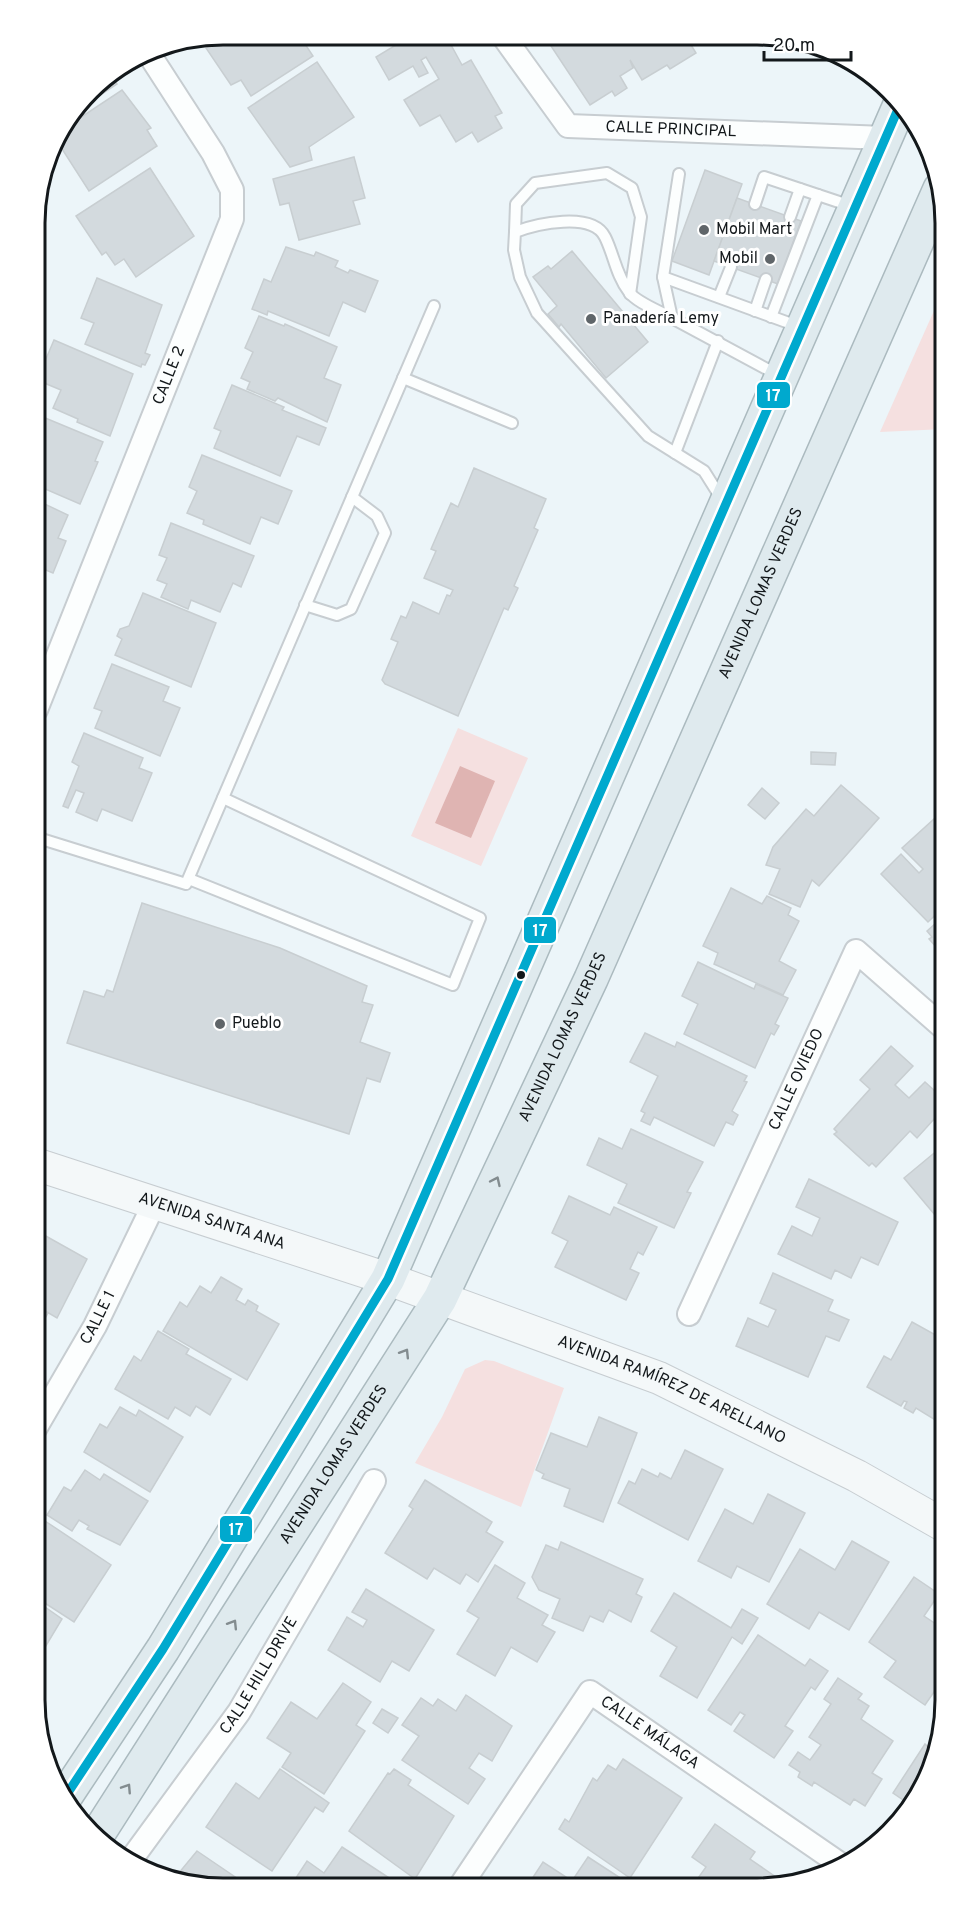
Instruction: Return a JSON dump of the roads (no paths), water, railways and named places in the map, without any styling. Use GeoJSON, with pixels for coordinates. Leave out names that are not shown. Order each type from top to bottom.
{"type":"FeatureCollection","features":[{"type":"Feature","properties":{"kind":"highway"},"geometry":{"type":"LineString","coordinates":[[70,1790],[163,1649],[388,1279],[896,113]]}},
{"type":"Feature","properties":{"kind":"highway","name":"AVENIDA LOMAS VERDES"},"geometry":{"type":"LineString","coordinates":[[101,1829],[440,1299],[591,979],[933,204]]}},
{"type":"Feature","properties":{"kind":"street","name":"CALLE PRINCIPAL"},"geometry":{"type":"LineString","coordinates":[[510,45],[568,126],[885,138]]}},
{"type":"Feature","properties":{"kind":"street","name":"CALLE 2"},"geometry":{"type":"LineString","coordinates":[[45,687],[232,219],[232,190],[152,60]]}},
{"type":"Feature","properties":{"kind":"street","name":"CALLE OVIEDO"},"geometry":{"type":"LineString","coordinates":[[689,1314],[856,951],[935,1020]]}},
{"type":"Feature","properties":{"kind":"street","name":"AVENIDA SANTA ANA"},"geometry":{"type":"LineString","coordinates":[[45,1167],[388,1279]]}},
{"type":"Feature","properties":{"kind":"street","name":"CALLE 1"},"geometry":{"type":"LineString","coordinates":[[45,1412],[95,1326],[154,1203]]}},
{"type":"Feature","properties":{"kind":"street","name":"AVENIDA RAMÍREZ DE ARELLANO"},"geometry":{"type":"LineString","coordinates":[[388,1279],[659,1378],[857,1476],[935,1520]]}},
{"type":"Feature","properties":{"kind":"street","name":"CALLE HILL DRIVE"},"geometry":{"type":"LineString","coordinates":[[135,1854],[239,1712],[374,1481]]}},
{"type":"Feature","properties":{"kind":"street","name":"CALLE MÁLAGA"},"geometry":{"type":"LineString","coordinates":[[466,1878],[590,1692],[835,1860]]}},
{"type":"Feature","properties":{"kind":"lane"},"geometry":{"type":"LineString","coordinates":[[630,294],[641,217],[632,188],[607,173],[535,183],[516,204],[514,250],[520,277],[537,314],[648,436],[704,471],[726,505]]}},
{"type":"Feature","properties":{"kind":"lane"},"geometry":{"type":"LineString","coordinates":[[672,318],[663,277],[679,174]]}},
{"type":"Feature","properties":{"kind":"lane"},"geometry":{"type":"LineString","coordinates":[[755,204],[764,177],[854,207]]}},
{"type":"Feature","properties":{"kind":"lane"},"geometry":{"type":"LineString","coordinates":[[790,218],[800,189]]}},
{"type":"Feature","properties":{"kind":"lane"},"geometry":{"type":"LineString","coordinates":[[771,317],[818,195]]}},
{"type":"Feature","properties":{"kind":"lane"},"geometry":{"type":"LineString","coordinates":[[515,232],[535,225],[585,222],[604,235],[612,262],[630,294],[781,376]]}},
{"type":"Feature","properties":{"kind":"lane"},"geometry":{"type":"LineString","coordinates":[[719,297],[731,267]]}},
{"type":"Feature","properties":{"kind":"lane"},"geometry":{"type":"LineString","coordinates":[[663,277],[802,328]]}},
{"type":"Feature","properties":{"kind":"lane"},"geometry":{"type":"LineString","coordinates":[[755,311],[766,279]]}},
{"type":"Feature","properties":{"kind":"lane"},"geometry":{"type":"LineString","coordinates":[[45,840],[186,884],[434,306]]}},
{"type":"Feature","properties":{"kind":"lane"},"geometry":{"type":"LineString","coordinates":[[675,453],[718,342]]}},
{"type":"Feature","properties":{"kind":"lane"},"geometry":{"type":"LineString","coordinates":[[403,378],[512,423]]}},
{"type":"Feature","properties":{"kind":"lane"},"geometry":{"type":"LineString","coordinates":[[305,605],[337,615],[351,609],[385,533],[377,516],[352,497]]}},
{"type":"Feature","properties":{"kind":"lane"},"geometry":{"type":"LineString","coordinates":[[189,879],[453,984],[480,918],[223,798]]}},
{"type":"Feature","properties":{"kind":"place","name":"Mobil Mart"},"geometry":{"type":"Point","coordinates":[704,230]}},
{"type":"Feature","properties":{"kind":"place","name":"Mobil"},"geometry":{"type":"Point","coordinates":[770,259]}},
{"type":"Feature","properties":{"kind":"place","name":"Panadería Lemy"},"geometry":{"type":"Point","coordinates":[591,319]}},
{"type":"Feature","properties":{"kind":"place","name":"Pueblo"},"geometry":{"type":"Point","coordinates":[220,1024]}}]}
